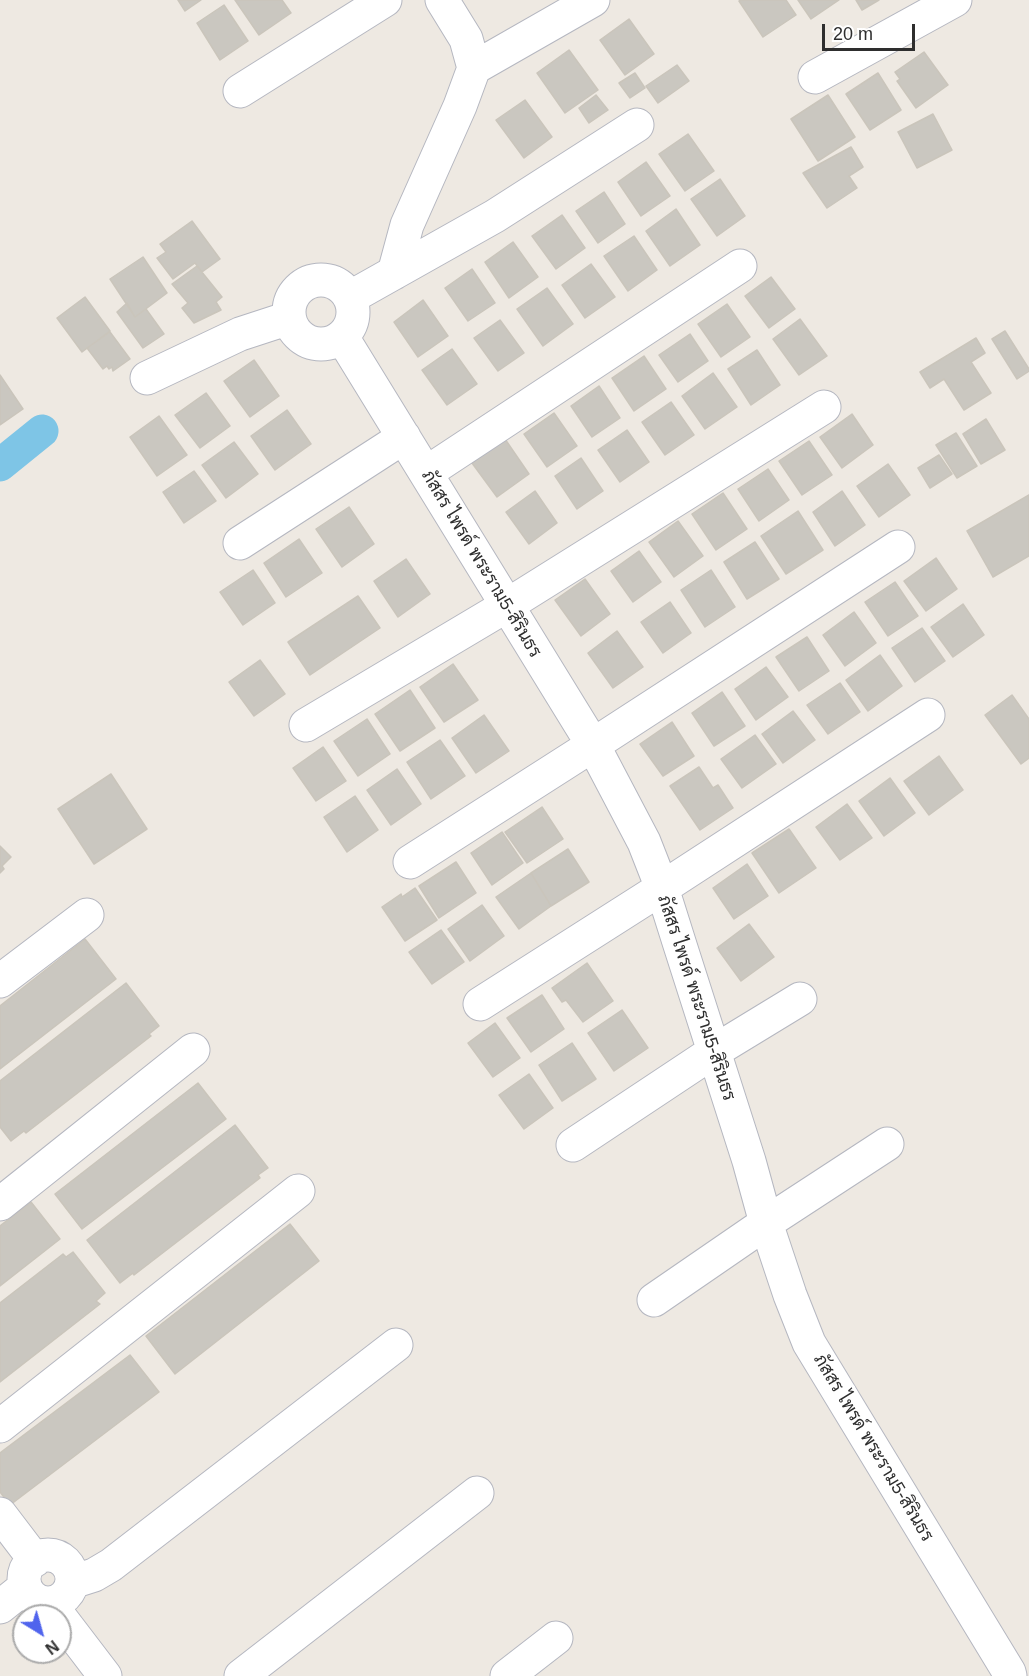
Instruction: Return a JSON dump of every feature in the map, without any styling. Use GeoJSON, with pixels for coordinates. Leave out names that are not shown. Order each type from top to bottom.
{"type":"FeatureCollection","features":[{"type":"Feature","properties":{"kind":"street"},"geometry":{"type":"LineString","coordinates":[[240,91],[385,0]]}},
{"type":"Feature","properties":{"kind":"street"},"geometry":{"type":"LineString","coordinates":[[394,273],[407,225],[460,106],[474,68],[466,39],[442,0]]}},
{"type":"Feature","properties":{"kind":"street"},"geometry":{"type":"LineString","coordinates":[[474,68],[593,0]]}},
{"type":"Feature","properties":{"kind":"street"},"geometry":{"type":"LineString","coordinates":[[815,76],[956,0]]}},
{"type":"Feature","properties":{"kind":"street"},"geometry":{"type":"LineString","coordinates":[[351,297],[495,216],[637,125]]}},
{"type":"Feature","properties":{"kind":"street"},"geometry":{"type":"LineString","coordinates":[[426,473],[740,266]]}},
{"type":"Feature","properties":{"kind":"street"},"geometry":{"type":"LineString","coordinates":[[327,279],[341,286],[351,297],[354,308],[349,329],[342,337],[330,343],[316,344],[304,340],[294,330],[289,318],[290,303],[298,289],[311,281],[327,279]]}},
{"type":"Feature","properties":{"kind":"street"},"geometry":{"type":"LineString","coordinates":[[147,378],[240,334],[289,318]]}},
{"type":"Feature","properties":{"kind":"street","name":"ภัสสร ไพรด์ พระราม5-สิรินธร"},"geometry":{"type":"LineString","coordinates":[[342,337],[593,745],[644,842],[662,888],[766,1223],[808,1342],[1010,1676]]}},
{"type":"Feature","properties":{"kind":"street"},"geometry":{"type":"LineString","coordinates":[[306,725],[506,606],[824,407]]}},
{"type":"Feature","properties":{"kind":"street"},"geometry":{"type":"LineString","coordinates":[[240,543],[404,437]]}},
{"type":"Feature","properties":{"kind":"street"},"geometry":{"type":"LineString","coordinates":[[410,862],[898,547]]}},
{"type":"Feature","properties":{"kind":"street"},"geometry":{"type":"LineString","coordinates":[[480,1004],[928,715]]}},
{"type":"Feature","properties":{"kind":"street"},"geometry":{"type":"LineString","coordinates":[[0,981],[87,915]]}},
{"type":"Feature","properties":{"kind":"street"},"geometry":{"type":"LineString","coordinates":[[573,1145],[713,1052],[800,999]]}},
{"type":"Feature","properties":{"kind":"street"},"geometry":{"type":"LineString","coordinates":[[0,1204],[193,1050]]}},
{"type":"Feature","properties":{"kind":"street"},"geometry":{"type":"LineString","coordinates":[[654,1300],[887,1144]]}},
{"type":"Feature","properties":{"kind":"street"},"geometry":{"type":"LineString","coordinates":[[0,1426],[298,1191]]}},
{"type":"Feature","properties":{"kind":"street"},"geometry":{"type":"LineString","coordinates":[[0,1607],[50,1594],[111,1565],[396,1345]]}},
{"type":"Feature","properties":{"kind":"street"},"geometry":{"type":"LineString","coordinates":[[241,1676],[477,1493]]}},
{"type":"Feature","properties":{"kind":"street"},"geometry":{"type":"LineString","coordinates":[[0,1514],[105,1676]]}},
{"type":"Feature","properties":{"kind":"street"},"geometry":{"type":"LineString","coordinates":[[507,1676],[556,1638]]}},
{"type":"Feature","properties":{"kind":"building"},"geometry":{"type":"Polygon","coordinates":[[[178,0],[201,0],[185,11],[178,0]]]}},
{"type":"Feature","properties":{"kind":"building"},"geometry":{"type":"Polygon","coordinates":[[[235,0],[282,0],[291,13],[259,35],[235,0]]]}},
{"type":"Feature","properties":{"kind":"building"},"geometry":{"type":"Polygon","coordinates":[[[786,0],[796,15],[763,37],[739,1],[786,0]]]}},
{"type":"Feature","properties":{"kind":"building"},"geometry":{"type":"Polygon","coordinates":[[[798,0],[839,0],[811,19],[798,0]]]}},
{"type":"Feature","properties":{"kind":"building"},"geometry":{"type":"Polygon","coordinates":[[[856,0],[879,0],[862,10],[856,0]]]}},
{"type":"Feature","properties":{"kind":"building"},"geometry":{"type":"Polygon","coordinates":[[[224,5],[248,41],[220,60],[197,23],[224,5]]]}},
{"type":"Feature","properties":{"kind":"building"},"geometry":{"type":"Polygon","coordinates":[[[629,19],[654,54],[625,75],[600,40],[629,19]]]}},
{"type":"Feature","properties":{"kind":"building"},"geometry":{"type":"Polygon","coordinates":[[[569,50],[598,90],[565,113],[537,73],[569,50]]]}},
{"type":"Feature","properties":{"kind":"building"},"geometry":{"type":"Polygon","coordinates":[[[924,52],[948,85],[916,108],[897,81],[900,79],[895,72],[924,52]]]}},
{"type":"Feature","properties":{"kind":"building"},"geometry":{"type":"Polygon","coordinates":[[[677,65],[689,81],[658,103],[646,86],[677,65]]]}},
{"type":"Feature","properties":{"kind":"building"},"geometry":{"type":"Polygon","coordinates":[[[635,73],[645,88],[630,98],[619,83],[635,73]]]}},
{"type":"Feature","properties":{"kind":"building"},"geometry":{"type":"Polygon","coordinates":[[[878,73],[901,110],[870,130],[846,94],[878,73]]]}},
{"type":"Feature","properties":{"kind":"building"},"geometry":{"type":"Polygon","coordinates":[[[596,95],[608,110],[589,123],[579,108],[596,95]]]}},
{"type":"Feature","properties":{"kind":"building"},"geometry":{"type":"Polygon","coordinates":[[[828,95],[855,137],[818,161],[791,119],[828,95]]]}},
{"type":"Feature","properties":{"kind":"building"},"geometry":{"type":"Polygon","coordinates":[[[525,100],[552,137],[524,158],[496,120],[525,100]]]}},
{"type":"Feature","properties":{"kind":"building"},"geometry":{"type":"Polygon","coordinates":[[[933,114],[952,150],[917,168],[898,132],[933,114]]]}},
{"type":"Feature","properties":{"kind":"building"},"geometry":{"type":"Polygon","coordinates":[[[688,134],[714,171],[685,191],[659,154],[688,134]]]}},
{"type":"Feature","properties":{"kind":"building"},"geometry":{"type":"Polygon","coordinates":[[[851,147],[863,167],[849,176],[857,188],[827,208],[803,173],[851,147]]]}},
{"type":"Feature","properties":{"kind":"building"},"geometry":{"type":"Polygon","coordinates":[[[646,162],[670,196],[641,216],[618,182],[646,162]]]}},
{"type":"Feature","properties":{"kind":"building"},"geometry":{"type":"Polygon","coordinates":[[[720,179],[745,216],[717,236],[691,199],[720,179]]]}},
{"type":"Feature","properties":{"kind":"building"},"geometry":{"type":"Polygon","coordinates":[[[604,192],[625,224],[598,243],[576,211],[604,192]]]}},
{"type":"Feature","properties":{"kind":"building"},"geometry":{"type":"Polygon","coordinates":[[[676,209],[700,245],[670,266],[646,231],[676,209]]]}},
{"type":"Feature","properties":{"kind":"building"},"geometry":{"type":"Polygon","coordinates":[[[562,215],[585,248],[556,269],[532,236],[562,215]]]}},
{"type":"Feature","properties":{"kind":"building"},"geometry":{"type":"Polygon","coordinates":[[[192,221],[220,259],[202,272],[195,263],[173,279],[157,258],[166,252],[160,244],[192,221]]]}},
{"type":"Feature","properties":{"kind":"building"},"geometry":{"type":"Polygon","coordinates":[[[634,236],[657,270],[628,291],[604,256],[634,236]]]}},
{"type":"Feature","properties":{"kind":"building"},"geometry":{"type":"Polygon","coordinates":[[[513,242],[538,277],[509,298],[485,262],[513,242]]]}},
{"type":"Feature","properties":{"kind":"building"},"geometry":{"type":"Polygon","coordinates":[[[143,257],[167,293],[135,317],[110,279],[143,257]]]}},
{"type":"Feature","properties":{"kind":"building"},"geometry":{"type":"Polygon","coordinates":[[[591,264],[615,297],[585,318],[562,285],[591,264]]]}},
{"type":"Feature","properties":{"kind":"building"},"geometry":{"type":"Polygon","coordinates":[[[197,266],[222,297],[216,302],[221,310],[194,323],[182,308],[188,303],[172,284],[197,266]]]}},
{"type":"Feature","properties":{"kind":"building"},"geometry":{"type":"Polygon","coordinates":[[[472,269],[495,303],[468,321],[445,288],[472,269]]]}},
{"type":"Feature","properties":{"kind":"building"},"geometry":{"type":"Polygon","coordinates":[[[771,277],[795,309],[769,328],[745,296],[771,277]]]}},
{"type":"Feature","properties":{"kind":"building"},"geometry":{"type":"Polygon","coordinates":[[[547,288],[573,324],[543,346],[517,309],[547,288]]]}},
{"type":"Feature","properties":{"kind":"building"},"geometry":{"type":"Polygon","coordinates":[[[85,297],[110,331],[82,352],[57,318],[85,297]]]}},
{"type":"Feature","properties":{"kind":"building"},"geometry":{"type":"Polygon","coordinates":[[[423,300],[448,336],[418,357],[394,322],[423,300]]]}},
{"type":"Feature","properties":{"kind":"building"},"geometry":{"type":"Polygon","coordinates":[[[127,303],[135,317],[146,309],[164,334],[143,348],[117,312],[127,303]]]}},
{"type":"Feature","properties":{"kind":"building"},"geometry":{"type":"Polygon","coordinates":[[[727,304],[750,337],[721,357],[698,324],[727,304]]]}},
{"type":"Feature","properties":{"kind":"building"},"geometry":{"type":"Polygon","coordinates":[[[800,319],[827,356],[799,375],[773,339],[800,319]]]}},
{"type":"Feature","properties":{"kind":"building"},"geometry":{"type":"Polygon","coordinates":[[[500,320],[524,353],[498,371],[474,338],[500,320]]]}},
{"type":"Feature","properties":{"kind":"building"},"geometry":{"type":"Polygon","coordinates":[[[1005,331],[1029,369],[1017,379],[992,339],[1005,331]]]}},
{"type":"Feature","properties":{"kind":"building"},"geometry":{"type":"Polygon","coordinates":[[[110,332],[130,359],[113,371],[112,367],[109,369],[107,366],[103,369],[87,348],[110,332]]]}},
{"type":"Feature","properties":{"kind":"building"},"geometry":{"type":"Polygon","coordinates":[[[690,334],[708,361],[678,382],[659,355],[690,334]]]}},
{"type":"Feature","properties":{"kind":"building"},"geometry":{"type":"Polygon","coordinates":[[[976,338],[985,353],[971,362],[991,393],[964,410],[944,379],[930,388],[920,372],[976,338]]]}},
{"type":"Feature","properties":{"kind":"building"},"geometry":{"type":"Polygon","coordinates":[[[452,349],[477,384],[447,405],[422,370],[452,349]]]}},
{"type":"Feature","properties":{"kind":"building"},"geometry":{"type":"Polygon","coordinates":[[[757,350],[780,385],[751,405],[728,369],[757,350]]]}},
{"type":"Feature","properties":{"kind":"building"},"geometry":{"type":"Polygon","coordinates":[[[644,356],[666,389],[634,411],[612,378],[644,356]]]}},
{"type":"Feature","properties":{"kind":"building"},"geometry":{"type":"Polygon","coordinates":[[[254,360],[279,396],[250,417],[224,381],[254,360]]]}},
{"type":"Feature","properties":{"kind":"building"},"geometry":{"type":"Polygon","coordinates":[[[713,373],[737,407],[705,429],[682,396],[713,373]]]}},
{"type":"Feature","properties":{"kind":"building"},"geometry":{"type":"Polygon","coordinates":[[[0,375],[23,409],[0,425],[0,375]]]}},
{"type":"Feature","properties":{"kind":"building"},"geometry":{"type":"Polygon","coordinates":[[[599,386],[620,418],[592,437],[571,406],[599,386]]]}},
{"type":"Feature","properties":{"kind":"building"},"geometry":{"type":"Polygon","coordinates":[[[206,393],[230,426],[200,448],[175,415],[206,393]]]}},
{"type":"Feature","properties":{"kind":"building"},"geometry":{"type":"Polygon","coordinates":[[[671,402],[694,435],[665,455],[642,422],[671,402]]]}},
{"type":"Feature","properties":{"kind":"building"},"geometry":{"type":"Polygon","coordinates":[[[287,410],[311,444],[275,470],[251,436],[287,410]]]}},
{"type":"Feature","properties":{"kind":"building"},"geometry":{"type":"Polygon","coordinates":[[[554,413],[577,446],[547,467],[524,434],[554,413]]]}},
{"type":"Feature","properties":{"kind":"building"},"geometry":{"type":"Polygon","coordinates":[[[852,414],[873,445],[842,468],[820,437],[852,414]]]}},
{"type":"Feature","properties":{"kind":"building"},"geometry":{"type":"Polygon","coordinates":[[[159,416],[187,455],[157,476],[130,437],[159,416]]]}},
{"type":"Feature","properties":{"kind":"building"},"geometry":{"type":"Polygon","coordinates":[[[986,419],[1005,450],[981,464],[963,434],[986,419]]]}},
{"type":"Feature","properties":{"kind":"building"},"geometry":{"type":"Polygon","coordinates":[[[627,430],[649,462],[620,482],[598,450],[627,430]]]}},
{"type":"Feature","properties":{"kind":"building"},"geometry":{"type":"Polygon","coordinates":[[[956,433],[977,466],[957,478],[936,445],[956,433]]]}},
{"type":"Feature","properties":{"kind":"building"},"geometry":{"type":"Polygon","coordinates":[[[505,439],[529,474],[497,497],[472,463],[505,439]]]}},
{"type":"Feature","properties":{"kind":"building"},"geometry":{"type":"Polygon","coordinates":[[[809,441],[832,475],[802,495],[779,461],[809,441]]]}},
{"type":"Feature","properties":{"kind":"building"},"geometry":{"type":"Polygon","coordinates":[[[234,442],[258,474],[226,498],[202,465],[234,442]]]}},
{"type":"Feature","properties":{"kind":"building"},"geometry":{"type":"Polygon","coordinates":[[[939,455],[952,474],[930,488],[918,468],[939,455]]]}},
{"type":"Feature","properties":{"kind":"building"},"geometry":{"type":"Polygon","coordinates":[[[581,458],[603,491],[577,509],[555,476],[581,458]]]}},
{"type":"Feature","properties":{"kind":"building"},"geometry":{"type":"Polygon","coordinates":[[[888,464],[910,495],[879,517],[857,486],[888,464]]]}},
{"type":"Feature","properties":{"kind":"building"},"geometry":{"type":"Polygon","coordinates":[[[768,469],[789,500],[759,521],[738,489],[768,469]]]}},
{"type":"Feature","properties":{"kind":"building"},"geometry":{"type":"Polygon","coordinates":[[[194,471],[216,501],[184,523],[163,492],[194,471]]]}},
{"type":"Feature","properties":{"kind":"building"},"geometry":{"type":"Polygon","coordinates":[[[535,491],[557,523],[529,544],[506,512],[535,491]]]}},
{"type":"Feature","properties":{"kind":"building"},"geometry":{"type":"Polygon","coordinates":[[[842,491],[865,525],[835,546],[813,512],[842,491]]]}},
{"type":"Feature","properties":{"kind":"building"},"geometry":{"type":"Polygon","coordinates":[[[723,493],[747,529],[716,550],[692,514],[723,493]]]}},
{"type":"Feature","properties":{"kind":"building"},"geometry":{"type":"Polygon","coordinates":[[[1029,495],[1029,556],[993,577],[967,531],[1029,495]]]}},
{"type":"Feature","properties":{"kind":"building"},"geometry":{"type":"Polygon","coordinates":[[[349,507],[374,544],[342,567],[316,529],[349,507]]]}},
{"type":"Feature","properties":{"kind":"building"},"geometry":{"type":"Polygon","coordinates":[[[798,511],[823,550],[786,574],[761,536],[798,511]]]}},
{"type":"Feature","properties":{"kind":"building"},"geometry":{"type":"Polygon","coordinates":[[[678,521],[703,556],[674,577],[649,542],[678,521]]]}},
{"type":"Feature","properties":{"kind":"building"},"geometry":{"type":"Polygon","coordinates":[[[299,539],[322,573],[286,597],[264,563],[299,539]]]}},
{"type":"Feature","properties":{"kind":"building"},"geometry":{"type":"Polygon","coordinates":[[[755,542],[779,579],[747,599],[724,562],[755,542]]]}},
{"type":"Feature","properties":{"kind":"building"},"geometry":{"type":"Polygon","coordinates":[[[639,551],[661,582],[633,602],[611,571],[639,551]]]}},
{"type":"Feature","properties":{"kind":"building"},"geometry":{"type":"Polygon","coordinates":[[[936,558],[957,589],[926,611],[904,581],[936,558]]]}},
{"type":"Feature","properties":{"kind":"building"},"geometry":{"type":"Polygon","coordinates":[[[406,559],[430,594],[398,617],[374,581],[406,559]]]}},
{"type":"Feature","properties":{"kind":"building"},"geometry":{"type":"Polygon","coordinates":[[[253,570],[275,603],[243,625],[220,592],[253,570]]]}},
{"type":"Feature","properties":{"kind":"building"},"geometry":{"type":"Polygon","coordinates":[[[711,570],[735,607],[705,627],[681,590],[711,570]]]}},
{"type":"Feature","properties":{"kind":"building"},"geometry":{"type":"Polygon","coordinates":[[[585,579],[610,614],[581,636],[555,600],[585,579]]]}},
{"type":"Feature","properties":{"kind":"building"},"geometry":{"type":"Polygon","coordinates":[[[895,582],[918,616],[888,636],[865,602],[895,582]]]}},
{"type":"Feature","properties":{"kind":"building"},"geometry":{"type":"Polygon","coordinates":[[[358,596],[380,628],[310,675],[288,642],[358,596]]]}},
{"type":"Feature","properties":{"kind":"building"},"geometry":{"type":"Polygon","coordinates":[[[670,602],[691,633],[663,653],[641,622],[670,602]]]}},
{"type":"Feature","properties":{"kind":"building"},"geometry":{"type":"Polygon","coordinates":[[[963,604],[984,635],[953,657],[931,627],[963,604]]]}},
{"type":"Feature","properties":{"kind":"building"},"geometry":{"type":"Polygon","coordinates":[[[854,612],[876,643],[845,666],[823,635],[854,612]]]}},
{"type":"Feature","properties":{"kind":"building"},"geometry":{"type":"Polygon","coordinates":[[[922,628],[945,661],[915,682],[892,648],[922,628]]]}},
{"type":"Feature","properties":{"kind":"building"},"geometry":{"type":"Polygon","coordinates":[[[617,631],[643,667],[613,688],[588,653],[617,631]]]}},
{"type":"Feature","properties":{"kind":"building"},"geometry":{"type":"Polygon","coordinates":[[[807,637],[829,671],[799,691],[776,657],[807,637]]]}},
{"type":"Feature","properties":{"kind":"building"},"geometry":{"type":"Polygon","coordinates":[[[880,655],[902,686],[868,711],[846,680],[880,655]]]}},
{"type":"Feature","properties":{"kind":"building"},"geometry":{"type":"Polygon","coordinates":[[[260,660],[285,694],[254,716],[229,682],[260,660]]]}},
{"type":"Feature","properties":{"kind":"building"},"geometry":{"type":"Polygon","coordinates":[[[453,664],[478,700],[444,722],[420,687],[453,664]]]}},
{"type":"Feature","properties":{"kind":"building"},"geometry":{"type":"Polygon","coordinates":[[[766,667],[788,697],[756,720],[735,689],[766,667]]]}},
{"type":"Feature","properties":{"kind":"building"},"geometry":{"type":"Polygon","coordinates":[[[840,683],[860,712],[828,734],[807,705],[840,683]]]}},
{"type":"Feature","properties":{"kind":"building"},"geometry":{"type":"Polygon","coordinates":[[[410,690],[435,728],[400,751],[375,714],[410,690]]]}},
{"type":"Feature","properties":{"kind":"building"},"geometry":{"type":"Polygon","coordinates":[[[722,692],[745,726],[714,746],[692,713],[722,692]]]}},
{"type":"Feature","properties":{"kind":"building"},"geometry":{"type":"Polygon","coordinates":[[[1012,695],[1029,719],[1029,758],[1021,764],[985,715],[1012,695]]]}},
{"type":"Feature","properties":{"kind":"building"},"geometry":{"type":"Polygon","coordinates":[[[793,711],[815,740],[783,763],[762,734],[793,711]]]}},
{"type":"Feature","properties":{"kind":"building"},"geometry":{"type":"Polygon","coordinates":[[[484,715],[509,751],[476,773],[452,738],[484,715]]]}},
{"type":"Feature","properties":{"kind":"building"},"geometry":{"type":"Polygon","coordinates":[[[367,719],[390,754],[358,776],[334,741],[367,719]]]}},
{"type":"Feature","properties":{"kind":"building"},"geometry":{"type":"Polygon","coordinates":[[[672,722],[694,756],[663,776],[640,744],[672,722]]]}},
{"type":"Feature","properties":{"kind":"building"},"geometry":{"type":"Polygon","coordinates":[[[755,735],[776,764],[742,788],[721,759],[755,735]]]}},
{"type":"Feature","properties":{"kind":"building"},"geometry":{"type":"Polygon","coordinates":[[[440,740],[465,776],[431,799],[407,762],[440,740]]]}},
{"type":"Feature","properties":{"kind":"building"},"geometry":{"type":"Polygon","coordinates":[[[323,747],[346,781],[316,801],[293,768],[323,747]]]}},
{"type":"Feature","properties":{"kind":"building"},"geometry":{"type":"Polygon","coordinates":[[[939,756],[963,790],[929,815],[904,781],[939,756]]]}},
{"type":"Feature","properties":{"kind":"building"},"geometry":{"type":"Polygon","coordinates":[[[699,767],[713,788],[718,785],[733,808],[700,830],[670,786],[699,767]]]}},
{"type":"Feature","properties":{"kind":"building"},"geometry":{"type":"Polygon","coordinates":[[[397,769],[421,804],[391,825],[367,790],[397,769]]]}},
{"type":"Feature","properties":{"kind":"building"},"geometry":{"type":"Polygon","coordinates":[[[111,774],[147,829],[94,864],[58,809],[111,774]]]}},
{"type":"Feature","properties":{"kind":"building"},"geometry":{"type":"Polygon","coordinates":[[[890,778],[915,813],[884,836],[859,801],[890,778]]]}},
{"type":"Feature","properties":{"kind":"building"},"geometry":{"type":"Polygon","coordinates":[[[355,796],[378,830],[347,852],[324,817],[355,796]]]}},
{"type":"Feature","properties":{"kind":"building"},"geometry":{"type":"Polygon","coordinates":[[[847,804],[872,838],[840,860],[816,827],[847,804]]]}},
{"type":"Feature","properties":{"kind":"building"},"geometry":{"type":"Polygon","coordinates":[[[542,807],[563,839],[527,863],[505,832],[542,807]]]}},
{"type":"Feature","properties":{"kind":"building"},"geometry":{"type":"Polygon","coordinates":[[[789,829],[816,868],[779,893],[752,853],[789,829]]]}},
{"type":"Feature","properties":{"kind":"building"},"geometry":{"type":"Polygon","coordinates":[[[502,832],[523,863],[492,885],[471,853],[502,832]]]}},
{"type":"Feature","properties":{"kind":"building"},"geometry":{"type":"Polygon","coordinates":[[[0,846],[11,857],[2,866],[4,869],[0,873],[0,846]]]}},
{"type":"Feature","properties":{"kind":"building"},"geometry":{"type":"Polygon","coordinates":[[[568,849],[589,882],[551,906],[531,873],[568,849]]]}},
{"type":"Feature","properties":{"kind":"building"},"geometry":{"type":"Polygon","coordinates":[[[456,862],[476,893],[439,918],[419,886],[456,862]]]}},
{"type":"Feature","properties":{"kind":"building"},"geometry":{"type":"Polygon","coordinates":[[[747,864],[768,896],[734,919],[713,888],[747,864]]]}},
{"type":"Feature","properties":{"kind":"building"},"geometry":{"type":"Polygon","coordinates":[[[531,873],[551,906],[519,929],[496,897],[531,873]]]}},
{"type":"Feature","properties":{"kind":"building"},"geometry":{"type":"Polygon","coordinates":[[[415,888],[437,920],[405,941],[382,907],[415,888]]]}},
{"type":"Feature","properties":{"kind":"building"},"geometry":{"type":"Polygon","coordinates":[[[482,905],[504,936],[470,961],[448,929],[482,905]]]}},
{"type":"Feature","properties":{"kind":"building"},"geometry":{"type":"Polygon","coordinates":[[[749,924],[774,957],[741,981],[717,948],[749,924]]]}},
{"type":"Feature","properties":{"kind":"building"},"geometry":{"type":"Polygon","coordinates":[[[441,930],[464,962],[432,984],[409,952],[441,930]]]}},
{"type":"Feature","properties":{"kind":"building"},"geometry":{"type":"Polygon","coordinates":[[[85,939],[116,979],[0,1069],[0,1006],[85,939]]]}},
{"type":"Feature","properties":{"kind":"building"},"geometry":{"type":"Polygon","coordinates":[[[587,963],[613,1001],[583,1022],[566,1000],[562,1002],[552,988],[587,963]]]}},
{"type":"Feature","properties":{"kind":"building"},"geometry":{"type":"Polygon","coordinates":[[[126,983],[159,1026],[149,1034],[151,1036],[26,1133],[24,1131],[11,1141],[0,1127],[0,1081],[126,983]]]}},
{"type":"Feature","properties":{"kind":"building"},"geometry":{"type":"Polygon","coordinates":[[[542,995],[564,1029],[531,1052],[507,1018],[542,995]]]}},
{"type":"Feature","properties":{"kind":"building"},"geometry":{"type":"Polygon","coordinates":[[[622,1010],[648,1048],[614,1071],[588,1033],[622,1010]]]}},
{"type":"Feature","properties":{"kind":"building"},"geometry":{"type":"Polygon","coordinates":[[[495,1023],[520,1058],[493,1077],[468,1043],[495,1023]]]}},
{"type":"Feature","properties":{"kind":"building"},"geometry":{"type":"Polygon","coordinates":[[[572,1043],[596,1079],[562,1101],[539,1065],[572,1043]]]}},
{"type":"Feature","properties":{"kind":"building"},"geometry":{"type":"Polygon","coordinates":[[[529,1074],[553,1108],[524,1129],[499,1095],[529,1074]]]}},
{"type":"Feature","properties":{"kind":"building"},"geometry":{"type":"Polygon","coordinates":[[[198,1083],[226,1119],[82,1229],[55,1194],[198,1083]]]}},
{"type":"Feature","properties":{"kind":"building"},"geometry":{"type":"Polygon","coordinates":[[[235,1125],[268,1168],[258,1175],[260,1178],[134,1275],[133,1273],[120,1283],[87,1240],[235,1125]]]}},
{"type":"Feature","properties":{"kind":"building"},"geometry":{"type":"Polygon","coordinates":[[[31,1202],[60,1239],[0,1286],[0,1226],[31,1202]]]}},
{"type":"Feature","properties":{"kind":"building"},"geometry":{"type":"Polygon","coordinates":[[[290,1224],[319,1261],[175,1374],[146,1336],[290,1224]]]}},
{"type":"Feature","properties":{"kind":"building"},"geometry":{"type":"Polygon","coordinates":[[[73,1252],[105,1293],[96,1301],[100,1304],[0,1382],[0,1303],[63,1254],[66,1257],[73,1252]]]}},
{"type":"Feature","properties":{"kind":"building"},"geometry":{"type":"Polygon","coordinates":[[[130,1355],[159,1392],[10,1505],[0,1492],[0,1453],[130,1355]]]}},
{"type":"Feature","properties":{"kind":"waterway"},"geometry":{"type":"LineString","coordinates":[[0,465],[42,431]]}}]}
